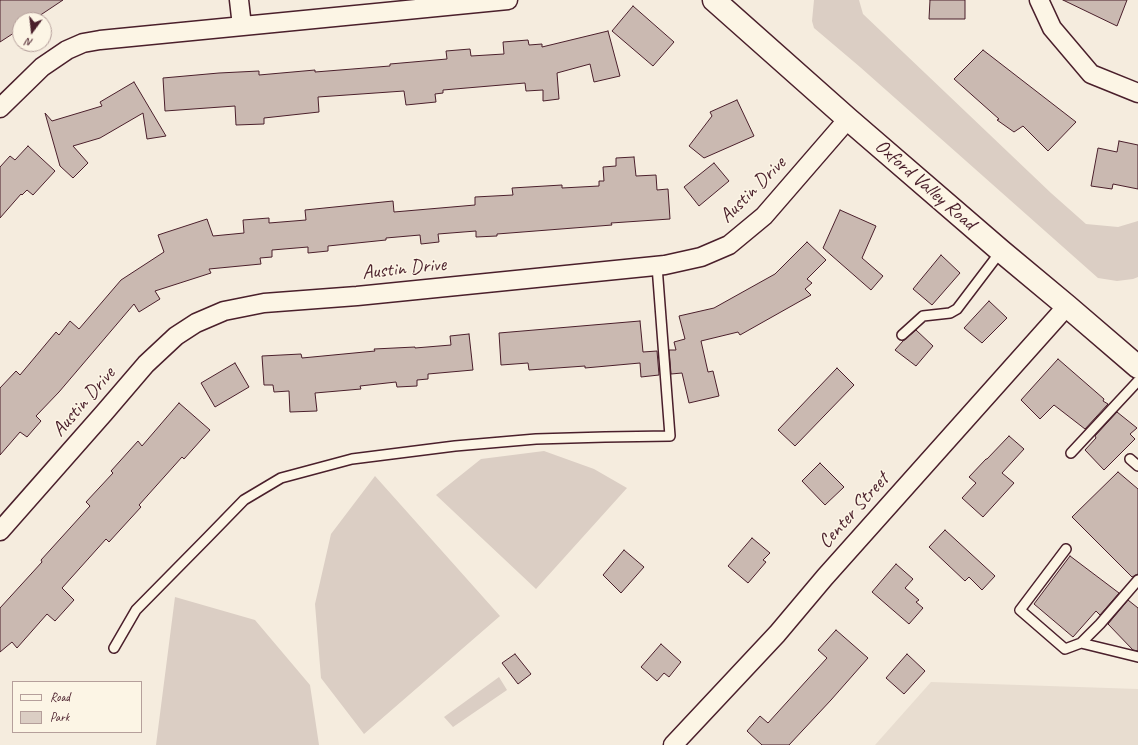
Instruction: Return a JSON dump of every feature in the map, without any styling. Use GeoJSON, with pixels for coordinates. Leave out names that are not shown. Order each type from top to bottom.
{"type":"FeatureCollection","features":[{"type":"Feature","properties":{"kind":"main road","name":"Oxford Valley Road"},"geometry":{"type":"LineString","coordinates":[[714,0],[848,119],[1136,365]]}},
{"type":"Feature","properties":{"kind":"street"},"geometry":{"type":"LineString","coordinates":[[239,0],[242,26]]}},
{"type":"Feature","properties":{"kind":"street"},"geometry":{"type":"LineString","coordinates":[[2,101],[42,67],[67,50],[83,43],[100,40],[508,0]]}},
{"type":"Feature","properties":{"kind":"street"},"geometry":{"type":"LineString","coordinates":[[1039,0],[1052,28],[1091,74],[1138,92]]}},
{"type":"Feature","properties":{"kind":"street","name":"Austin Drive"},"geometry":{"type":"LineString","coordinates":[[0,531],[146,364],[176,336],[196,323],[224,311],[264,303],[357,296],[657,266],[701,257],[729,245],[764,216],[848,119]]}},
{"type":"Feature","properties":{"kind":"street","name":"Center Street"},"geometry":{"type":"LineString","coordinates":[[673,745],[777,634],[825,576],[1067,306]]}},
{"type":"Feature","properties":{"kind":"lane"},"geometry":{"type":"LineString","coordinates":[[902,335],[923,316],[950,313],[957,309],[1001,251]]}},
{"type":"Feature","properties":{"kind":"lane"},"geometry":{"type":"LineString","coordinates":[[114,648],[136,610],[244,500],[281,478],[352,459],[455,446],[536,439],[670,436],[657,266]]}},
{"type":"Feature","properties":{"kind":"lane"},"geometry":{"type":"LineString","coordinates":[[1071,453],[1136,365]]}},
{"type":"Feature","properties":{"kind":"lane"},"geometry":{"type":"LineString","coordinates":[[1130,459],[1138,466]]}},
{"type":"Feature","properties":{"kind":"lane"},"geometry":{"type":"LineString","coordinates":[[1066,549],[1020,610],[1065,649],[1081,643],[1100,624],[1138,580]]}},
{"type":"Feature","properties":{"kind":"lane"},"geometry":{"type":"LineString","coordinates":[[1081,643],[1138,657]]}},
{"type":"Feature","properties":{"kind":"shaded area"},"geometry":{"type":"Polygon","coordinates":[[[931,682],[1138,689],[1138,745],[875,745],[931,682]]]}},
{"type":"Feature","properties":{"kind":"green space"},"geometry":{"type":"Polygon","coordinates":[[[814,0],[859,0],[863,14],[1051,193],[1086,224],[1118,227],[1138,221],[1138,277],[1117,281],[1098,278],[814,28],[812,21],[814,0]]]}},
{"type":"Feature","properties":{"kind":"green space"},"geometry":{"type":"Polygon","coordinates":[[[544,451],[594,469],[627,488],[536,589],[436,495],[481,459],[544,451]]]}},
{"type":"Feature","properties":{"kind":"green space"},"geometry":{"type":"Polygon","coordinates":[[[375,476],[500,616],[364,734],[321,678],[315,604],[331,534],[375,476]]]}},
{"type":"Feature","properties":{"kind":"green space"},"geometry":{"type":"Polygon","coordinates":[[[175,597],[255,620],[310,685],[319,745],[156,745],[175,597]]]}},
{"type":"Feature","properties":{"kind":"green space"},"geometry":{"type":"Polygon","coordinates":[[[499,677],[507,690],[453,727],[444,717],[499,677]]]}},
{"type":"Feature","properties":{"kind":"building"},"geometry":{"type":"Polygon","coordinates":[[[0,0],[63,0],[45,12],[12,12],[12,34],[0,42],[0,0]]]}},
{"type":"Feature","properties":{"kind":"building"},"geometry":{"type":"Polygon","coordinates":[[[930,0],[965,0],[965,19],[929,19],[930,0]]]}},
{"type":"Feature","properties":{"kind":"building"},"geometry":{"type":"Polygon","coordinates":[[[1063,0],[1127,0],[1117,26],[1063,0]]]}},
{"type":"Feature","properties":{"kind":"building"},"geometry":{"type":"Polygon","coordinates":[[[633,6],[674,42],[653,66],[612,31],[633,6]]]}},
{"type":"Feature","properties":{"kind":"building"},"geometry":{"type":"Polygon","coordinates":[[[608,31],[620,76],[594,82],[590,64],[557,73],[559,99],[543,101],[543,90],[526,91],[525,83],[443,90],[443,93],[435,94],[436,102],[406,105],[404,91],[318,97],[319,112],[264,118],[264,124],[236,125],[235,106],[165,111],[163,78],[259,71],[259,75],[390,66],[390,64],[447,59],[446,51],[470,49],[471,56],[504,54],[503,42],[528,40],[529,45],[542,44],[542,47],[608,31]]]}},
{"type":"Feature","properties":{"kind":"building"},"geometry":{"type":"Polygon","coordinates":[[[983,50],[1076,122],[1048,151],[1023,126],[1014,132],[997,120],[999,119],[954,79],[983,50]]]}},
{"type":"Feature","properties":{"kind":"building"},"geometry":{"type":"Polygon","coordinates":[[[134,82],[166,136],[147,139],[143,113],[100,138],[73,146],[88,163],[73,178],[60,166],[45,113],[52,121],[102,106],[100,102],[134,82]]]}},
{"type":"Feature","properties":{"kind":"building"},"geometry":{"type":"Polygon","coordinates":[[[737,100],[754,136],[704,158],[689,146],[712,116],[710,112],[737,100]]]}},
{"type":"Feature","properties":{"kind":"building"},"geometry":{"type":"Polygon","coordinates":[[[1119,141],[1138,145],[1138,189],[1113,184],[1112,189],[1091,186],[1098,148],[1117,152],[1119,141]]]}},
{"type":"Feature","properties":{"kind":"building"},"geometry":{"type":"Polygon","coordinates":[[[28,146],[55,171],[33,195],[27,190],[22,195],[21,194],[0,218],[0,167],[10,156],[15,160],[28,146]]]}},
{"type":"Feature","properties":{"kind":"building"},"geometry":{"type":"Polygon","coordinates":[[[634,157],[636,176],[656,175],[657,190],[668,189],[670,219],[497,234],[497,236],[476,237],[476,231],[438,234],[439,242],[421,244],[420,235],[386,238],[386,240],[328,246],[328,251],[308,253],[308,247],[272,250],[272,257],[260,258],[261,264],[209,269],[211,273],[155,291],[160,299],[139,312],[134,304],[59,392],[36,416],[41,421],[27,437],[20,432],[0,455],[0,388],[16,371],[20,375],[56,332],[59,335],[70,321],[79,329],[121,280],[164,252],[158,235],[207,219],[213,236],[244,233],[243,220],[269,218],[269,223],[306,220],[305,210],[393,201],[394,212],[475,205],[475,197],[513,195],[512,188],[562,185],[562,188],[599,186],[599,181],[604,181],[603,167],[616,166],[616,158],[634,157]]]}},
{"type":"Feature","properties":{"kind":"building"},"geometry":{"type":"Polygon","coordinates":[[[714,163],[729,181],[699,206],[684,187],[714,163]]]}},
{"type":"Feature","properties":{"kind":"building"},"geometry":{"type":"Polygon","coordinates":[[[840,210],[876,226],[862,258],[883,276],[871,290],[823,248],[840,210]]]}},
{"type":"Feature","properties":{"kind":"building"},"geometry":{"type":"Polygon","coordinates":[[[807,242],[826,260],[807,279],[812,283],[805,289],[811,295],[740,335],[738,332],[701,341],[708,372],[713,371],[719,396],[689,403],[682,373],[671,374],[669,350],[676,350],[674,342],[685,339],[679,316],[714,308],[775,274],[807,242]]]}},
{"type":"Feature","properties":{"kind":"building"},"geometry":{"type":"Polygon","coordinates":[[[941,255],[960,273],[932,305],[913,289],[941,255]]]}},
{"type":"Feature","properties":{"kind":"building"},"geometry":{"type":"Polygon","coordinates":[[[989,301],[1007,318],[982,343],[964,328],[989,301]]]}},
{"type":"Feature","properties":{"kind":"building"},"geometry":{"type":"Polygon","coordinates":[[[640,321],[643,352],[657,351],[659,375],[641,377],[640,363],[585,368],[585,366],[529,370],[528,363],[501,365],[499,333],[640,321]]]}},
{"type":"Feature","properties":{"kind":"building"},"geometry":{"type":"Polygon","coordinates":[[[916,330],[933,346],[916,366],[895,350],[916,330]]]}},
{"type":"Feature","properties":{"kind":"building"},"geometry":{"type":"Polygon","coordinates":[[[469,334],[473,370],[428,374],[428,379],[417,380],[417,386],[397,387],[396,382],[360,386],[361,389],[315,393],[317,411],[290,412],[289,391],[274,392],[273,385],[264,385],[262,356],[301,354],[302,358],[375,351],[374,349],[451,345],[450,336],[469,334]]]}},
{"type":"Feature","properties":{"kind":"building"},"geometry":{"type":"Polygon","coordinates":[[[1058,359],[1108,404],[1085,429],[1054,405],[1040,419],[1021,400],[1058,359]]]}},
{"type":"Feature","properties":{"kind":"building"},"geometry":{"type":"Polygon","coordinates":[[[235,363],[249,387],[215,407],[201,383],[235,363]]]}},
{"type":"Feature","properties":{"kind":"building"},"geometry":{"type":"Polygon","coordinates":[[[837,368],[854,385],[795,446],[778,430],[837,368]]]}},
{"type":"Feature","properties":{"kind":"building"},"geometry":{"type":"Polygon","coordinates":[[[179,403],[210,430],[184,459],[182,457],[139,505],[141,507],[109,542],[106,539],[62,588],[74,600],[55,621],[47,614],[17,648],[12,642],[0,652],[0,608],[90,506],[86,502],[113,473],[111,471],[138,441],[142,446],[179,403]]]}},
{"type":"Feature","properties":{"kind":"building"},"geometry":{"type":"Polygon","coordinates":[[[1117,412],[1137,428],[1130,434],[1135,439],[1104,470],[1085,450],[1096,438],[1095,436],[1117,412]]]}},
{"type":"Feature","properties":{"kind":"building"},"geometry":{"type":"Polygon","coordinates":[[[1009,436],[1024,449],[1002,473],[1014,483],[983,517],[962,498],[976,483],[969,477],[1009,436]]]}},
{"type":"Feature","properties":{"kind":"building"},"geometry":{"type":"Polygon","coordinates":[[[820,463],[844,487],[825,505],[802,481],[820,463]]]}},
{"type":"Feature","properties":{"kind":"building"},"geometry":{"type":"Polygon","coordinates":[[[1118,472],[1138,489],[1138,574],[1132,577],[1072,517],[1118,472]]]}},
{"type":"Feature","properties":{"kind":"building"},"geometry":{"type":"Polygon","coordinates":[[[945,530],[995,576],[982,590],[969,577],[965,581],[929,547],[945,530]]]}},
{"type":"Feature","properties":{"kind":"building"},"geometry":{"type":"Polygon","coordinates":[[[752,538],[770,553],[763,560],[766,562],[748,583],[728,566],[752,538]]]}},
{"type":"Feature","properties":{"kind":"building"},"geometry":{"type":"Polygon","coordinates":[[[624,550],[644,567],[621,593],[603,575],[624,550]]]}},
{"type":"Feature","properties":{"kind":"building"},"geometry":{"type":"Polygon","coordinates":[[[1070,556],[1119,593],[1100,615],[1096,611],[1073,637],[1034,604],[1070,556]]]}},
{"type":"Feature","properties":{"kind":"building"},"geometry":{"type":"Polygon","coordinates":[[[896,564],[913,579],[905,588],[919,600],[916,602],[923,608],[909,624],[872,592],[896,564]]]}},
{"type":"Feature","properties":{"kind":"building"},"geometry":{"type":"Polygon","coordinates":[[[1128,600],[1138,608],[1138,651],[1133,650],[1108,624],[1128,600]]]}},
{"type":"Feature","properties":{"kind":"building"},"geometry":{"type":"Polygon","coordinates":[[[836,630],[868,658],[789,745],[762,745],[747,731],[760,716],[768,723],[827,658],[818,650],[836,630]]]}},
{"type":"Feature","properties":{"kind":"building"},"geometry":{"type":"Polygon","coordinates":[[[661,644],[681,662],[669,677],[664,673],[657,681],[641,667],[661,644]]]}},
{"type":"Feature","properties":{"kind":"building"},"geometry":{"type":"Polygon","coordinates":[[[515,654],[531,674],[518,684],[502,663],[515,654]]]}},
{"type":"Feature","properties":{"kind":"building"},"geometry":{"type":"Polygon","coordinates":[[[907,654],[925,671],[904,694],[886,678],[907,654]]]}}]}
